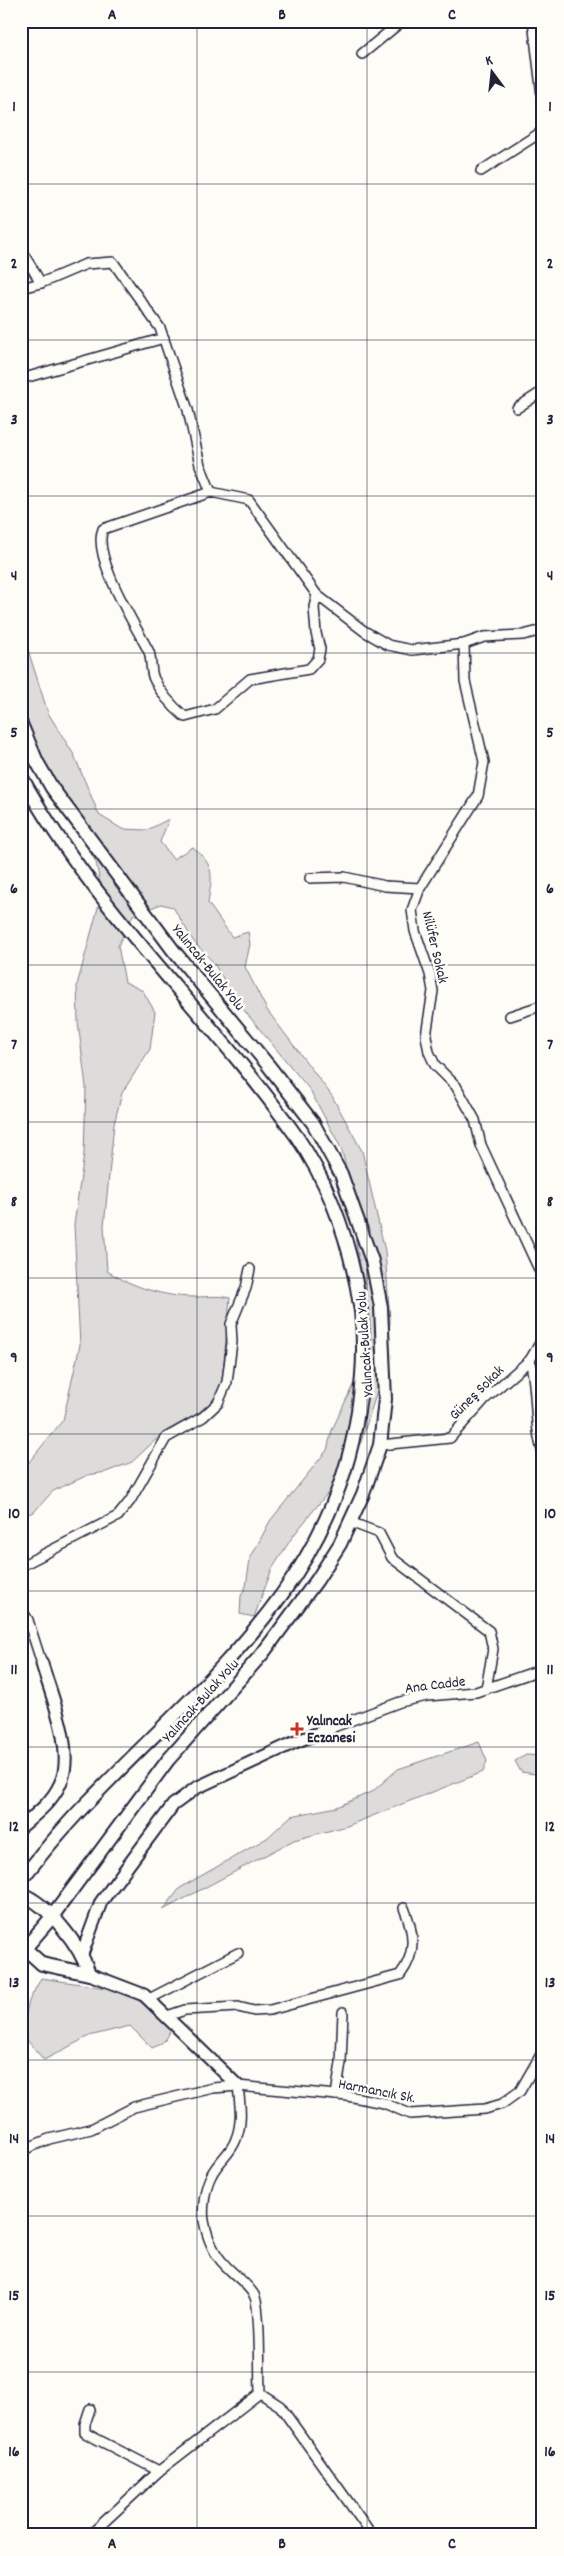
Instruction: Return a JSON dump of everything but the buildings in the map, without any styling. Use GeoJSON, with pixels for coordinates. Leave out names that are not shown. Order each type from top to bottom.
{"type":"FeatureCollection","features":[{"type":"Feature","properties":{"kind":"main road","name":"Yalıncak-Bulak Yolu"},"geometry":{"type":"LineString","coordinates":[[21,724],[37,762],[52,788],[173,950],[313,1123],[341,1174],[372,1261],[381,1307],[385,1399],[380,1445],[363,1494],[340,1544],[317,1580],[268,1646],[168,1760],[51,1918],[23,1949]]}},
{"type":"Feature","properties":{"kind":"main road","name":"Yalıncak-Bulak Yolu"},"geometry":{"type":"LineString","coordinates":[[21,776],[98,893],[171,980],[299,1140],[328,1195],[344,1234],[355,1268],[364,1334],[363,1381],[354,1441],[344,1480],[318,1541],[300,1570],[260,1625],[149,1742],[90,1800],[21,1880]]}},
{"type":"Feature","properties":{"kind":"main road"},"geometry":{"type":"LineString","coordinates":[[21,1894],[34,1900],[73,1939],[82,1954],[89,1974]]}},
{"type":"Feature","properties":{"kind":"main road"},"geometry":{"type":"LineString","coordinates":[[23,1949],[42,1964],[89,1974]]}},
{"type":"Feature","properties":{"kind":"street"},"geometry":{"type":"LineString","coordinates":[[362,54],[402,21]]}},
{"type":"Feature","properties":{"kind":"street"},"geometry":{"type":"LineString","coordinates":[[532,21],[543,104]]}},
{"type":"Feature","properties":{"kind":"street"},"geometry":{"type":"LineString","coordinates":[[481,171],[543,132]]}},
{"type":"Feature","properties":{"kind":"street"},"geometry":{"type":"LineString","coordinates":[[21,250],[41,283]]}},
{"type":"Feature","properties":{"kind":"street"},"geometry":{"type":"LineString","coordinates":[[21,288],[41,283],[86,264],[113,262],[160,328],[188,410],[200,464],[211,492]]}},
{"type":"Feature","properties":{"kind":"street"},"geometry":{"type":"LineString","coordinates":[[21,379],[164,338]]}},
{"type":"Feature","properties":{"kind":"street"},"geometry":{"type":"LineString","coordinates":[[516,408],[543,391]]}},
{"type":"Feature","properties":{"kind":"street"},"geometry":{"type":"LineString","coordinates":[[317,595],[314,607],[316,633],[320,649],[318,659],[309,669],[250,679],[215,708],[185,717],[167,700],[153,677],[150,655],[108,573],[100,536],[104,529],[211,492],[249,500],[317,595],[364,631],[388,645],[412,650],[464,644],[484,637],[523,635],[543,630]]}},
{"type":"Feature","properties":{"kind":"street","name":"Nilüfer Sokak"},"geometry":{"type":"LineString","coordinates":[[464,644],[465,681],[484,762],[478,796],[420,888],[412,910],[415,931],[430,974],[433,991],[426,1036],[429,1052],[435,1065],[456,1086],[475,1120],[481,1144],[543,1278]]}},
{"type":"Feature","properties":{"kind":"street"},"geometry":{"type":"LineString","coordinates":[[310,878],[344,877],[385,886],[420,888]]}},
{"type":"Feature","properties":{"kind":"street"},"geometry":{"type":"LineString","coordinates":[[510,1016],[543,1005]]}},
{"type":"Feature","properties":{"kind":"street"},"geometry":{"type":"LineString","coordinates":[[21,1566],[118,1516],[130,1501],[166,1438],[203,1417],[218,1403],[227,1382],[232,1342],[231,1324],[246,1288],[250,1269]]}},
{"type":"Feature","properties":{"kind":"street"},"geometry":{"type":"LineString","coordinates":[[543,1338],[530,1360],[539,1392],[538,1437],[543,1453]]}},
{"type":"Feature","properties":{"kind":"street","name":"Güneş Sokak"},"geometry":{"type":"LineString","coordinates":[[380,1445],[450,1438],[485,1400],[530,1360]]}},
{"type":"Feature","properties":{"kind":"street"},"geometry":{"type":"LineString","coordinates":[[350,1522],[379,1533],[392,1558],[489,1631],[493,1649],[486,1689]]}},
{"type":"Feature","properties":{"kind":"street"},"geometry":{"type":"LineString","coordinates":[[21,1609],[28,1620],[65,1744],[65,1766],[61,1783],[53,1795],[21,1828]]}},
{"type":"Feature","properties":{"kind":"street","name":"Ana Cadde"},"geometry":{"type":"LineString","coordinates":[[331,1728],[400,1702],[427,1696],[476,1692],[543,1669]]}},
{"type":"Feature","properties":{"kind":"street"},"geometry":{"type":"LineString","coordinates":[[82,1954],[100,1902],[173,1805],[196,1788],[331,1728]]}},
{"type":"Feature","properties":{"kind":"street"},"geometry":{"type":"LineString","coordinates":[[167,2016],[185,2010],[238,2007],[254,2011],[270,2010],[400,1976],[408,1965],[413,1946],[412,1928],[404,1908]]}},
{"type":"Feature","properties":{"kind":"street"},"geometry":{"type":"LineString","coordinates":[[149,1999],[238,1954]]}},
{"type":"Feature","properties":{"kind":"street"},"geometry":{"type":"LineString","coordinates":[[89,1974],[131,1989],[149,1999],[238,2086],[242,2119],[230,2153],[211,2175],[206,2196],[204,2220],[213,2248],[223,2263],[255,2296],[259,2310],[258,2358],[260,2393]]}},
{"type":"Feature","properties":{"kind":"street"},"geometry":{"type":"LineString","coordinates":[[336,2095],[341,2063],[343,2012]]}},
{"type":"Feature","properties":{"kind":"street","name":"Harmancık Sk."},"geometry":{"type":"LineString","coordinates":[[21,2151],[49,2139],[91,2129],[134,2107],[193,2092],[238,2086],[336,2095],[384,2103],[410,2114],[485,2109],[502,2104],[520,2091],[543,2051]]}},
{"type":"Feature","properties":{"kind":"street"},"geometry":{"type":"LineString","coordinates":[[90,2535],[159,2471],[260,2393]]}},
{"type":"Feature","properties":{"kind":"street"},"geometry":{"type":"LineString","coordinates":[[260,2393],[280,2406],[372,2535]]}},
{"type":"Feature","properties":{"kind":"street"},"geometry":{"type":"LineString","coordinates":[[90,2409],[85,2424],[85,2433],[159,2471]]}},
{"type":"Feature","properties":{"kind":"shaded area"},"geometry":{"type":"Polygon","coordinates":[[[21,628],[48,713],[74,755],[99,815],[122,829],[147,830],[169,819],[160,842],[173,859],[193,847],[206,860],[211,872],[208,903],[232,937],[248,932],[250,944],[245,967],[267,1010],[332,1096],[362,1151],[385,1251],[390,1322],[384,1369],[361,1442],[334,1485],[293,1536],[272,1569],[254,1617],[240,1614],[241,1596],[246,1586],[250,1559],[270,1521],[327,1450],[332,1430],[354,1383],[370,1318],[356,1244],[355,1199],[341,1148],[310,1090],[238,1003],[213,962],[194,942],[173,907],[161,904],[133,915],[118,946],[125,982],[143,991],[155,1012],[150,1049],[122,1093],[114,1124],[104,1226],[107,1271],[127,1282],[161,1293],[184,1297],[217,1296],[230,1298],[222,1382],[213,1401],[197,1414],[164,1432],[132,1462],[106,1472],[88,1475],[53,1491],[34,1512],[21,1516],[21,1472],[63,1420],[80,1345],[74,1225],[84,1154],[86,1087],[78,1022],[77,985],[102,893],[96,862],[42,772],[21,724],[21,628]]]}},
{"type":"Feature","properties":{"kind":"shaded area"},"geometry":{"type":"Polygon","coordinates":[[[479,1742],[487,1761],[483,1772],[347,1826],[294,1840],[163,1910],[180,1888],[267,1838],[291,1816],[337,1807],[373,1791],[398,1769],[479,1742]]]}},
{"type":"Feature","properties":{"kind":"shaded area"},"geometry":{"type":"Polygon","coordinates":[[[526,1755],[543,1756],[543,1775],[521,1772],[515,1761],[526,1755]]]}},
{"type":"Feature","properties":{"kind":"shaded area"},"geometry":{"type":"Polygon","coordinates":[[[41,1978],[113,1989],[135,1998],[171,2023],[170,2032],[161,2044],[152,2048],[130,2026],[89,2036],[44,2060],[21,2033],[29,2001],[41,1978]]]}},
{"type":"Feature","properties":{"kind":"place","name":"Yalıncak Eczanesi"},"geometry":{"type":"Point","coordinates":[297,1729]}}]}
